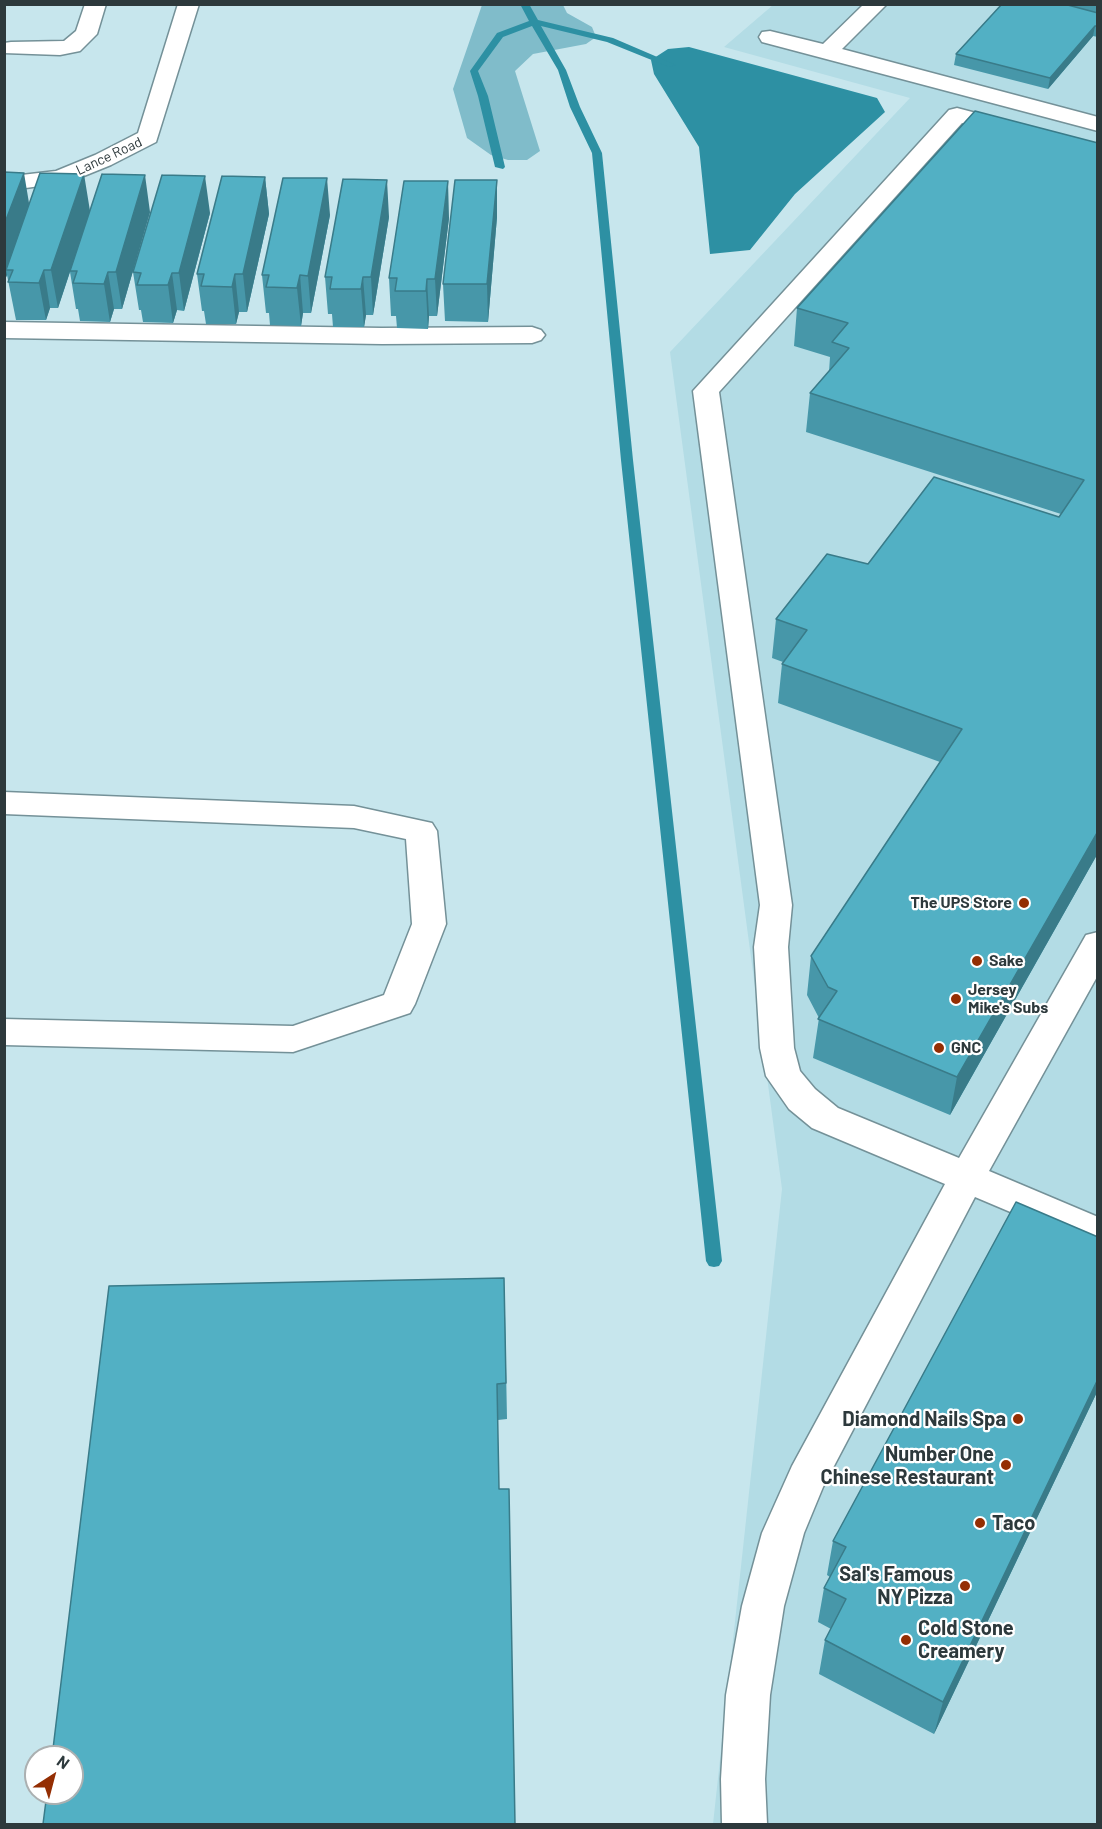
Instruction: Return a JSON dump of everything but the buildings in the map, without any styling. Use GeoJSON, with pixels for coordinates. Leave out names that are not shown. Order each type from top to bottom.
{"type":"FeatureCollection","features":[{"type":"Feature","properties":{"kind":"street"},"geometry":{"type":"LineString","coordinates":[[7,53],[72,46],[86,34],[96,4]]}},
{"type":"Feature","properties":{"kind":"street","name":"Lance Road"},"geometry":{"type":"LineString","coordinates":[[4,184],[61,177],[103,160],[148,137],[189,4]]}},
{"type":"Feature","properties":{"kind":"street"},"geometry":{"type":"LineString","coordinates":[[827,52],[878,4]]}},
{"type":"Feature","properties":{"kind":"street"},"geometry":{"type":"LineString","coordinates":[[770,37],[1098,124]]}},
{"type":"Feature","properties":{"kind":"street"},"geometry":{"type":"LineString","coordinates":[[1098,152],[957,116],[706,391],[776,905],[771,947],[777,1047],[784,1076],[802,1099],[825,1118],[1098,1234]]}},
{"type":"Feature","properties":{"kind":"street"},"geometry":{"type":"LineString","coordinates":[[4,330],[382,336],[532,335]]}},
{"type":"Feature","properties":{"kind":"street"},"geometry":{"type":"LineString","coordinates":[[4,803],[354,817],[421,831],[429,924],[398,1004],[293,1040],[4,1032]]}},
{"type":"Feature","properties":{"kind":"street"},"geometry":{"type":"LineString","coordinates":[[744,1824],[742,1779],[748,1695],[763,1606],[783,1533],[806,1479],[967,1177],[1098,944]]}},
{"type":"Feature","properties":{"kind":"shaded area"},"geometry":{"type":"Polygon","coordinates":[[[482,5],[563,5],[567,13],[592,27],[596,37],[586,44],[533,54],[515,71],[540,151],[527,160],[508,160],[491,155],[467,138],[453,89],[482,5]]]}},
{"type":"Feature","properties":{"kind":"shaded area"},"geometry":{"type":"Polygon","coordinates":[[[773,5],[1097,5],[1097,1824],[713,1824],[782,1189],[670,352],[910,98],[724,47],[773,5]]]}},
{"type":"Feature","properties":{"kind":"shaded area"},"geometry":{"type":"Polygon","coordinates":[[[689,47],[877,98],[885,112],[795,194],[750,250],[710,254],[699,147],[654,74],[651,60],[668,49],[689,47]]]}},
{"type":"Feature","properties":{"kind":"waterway"},"geometry":{"type":"LineString","coordinates":[[524,4],[534,22]]}},
{"type":"Feature","properties":{"kind":"waterway"},"geometry":{"type":"LineString","coordinates":[[500,167],[483,96],[474,71],[500,35],[534,22]]}},
{"type":"Feature","properties":{"kind":"waterway"},"geometry":{"type":"LineString","coordinates":[[534,22],[610,40],[672,65]]}},
{"type":"Feature","properties":{"kind":"waterway"},"geometry":{"type":"LineString","coordinates":[[534,22],[562,70],[575,107],[597,153],[627,460],[714,1261]]}},
{"type":"Feature","properties":{"kind":"place","name":"The UPS Store"},"geometry":{"type":"Point","coordinates":[1024,903]}},
{"type":"Feature","properties":{"kind":"place","name":"Sake"},"geometry":{"type":"Point","coordinates":[977,961]}},
{"type":"Feature","properties":{"kind":"place","name":"Jersey Mike's Subs"},"geometry":{"type":"Point","coordinates":[956,999]}},
{"type":"Feature","properties":{"kind":"place","name":"GNC"},"geometry":{"type":"Point","coordinates":[939,1048]}},
{"type":"Feature","properties":{"kind":"place","name":"Diamond Nails Spa"},"geometry":{"type":"Point","coordinates":[1018,1419]}},
{"type":"Feature","properties":{"kind":"place","name":"Number One Chinese Restaurant"},"geometry":{"type":"Point","coordinates":[1006,1465]}},
{"type":"Feature","properties":{"kind":"place","name":"Taco"},"geometry":{"type":"Point","coordinates":[980,1523]}},
{"type":"Feature","properties":{"kind":"place","name":"Sal's Famous NY Pizza"},"geometry":{"type":"Point","coordinates":[965,1586]}},
{"type":"Feature","properties":{"kind":"place","name":"Cold Stone Creamery"},"geometry":{"type":"Point","coordinates":[906,1640]}}]}
